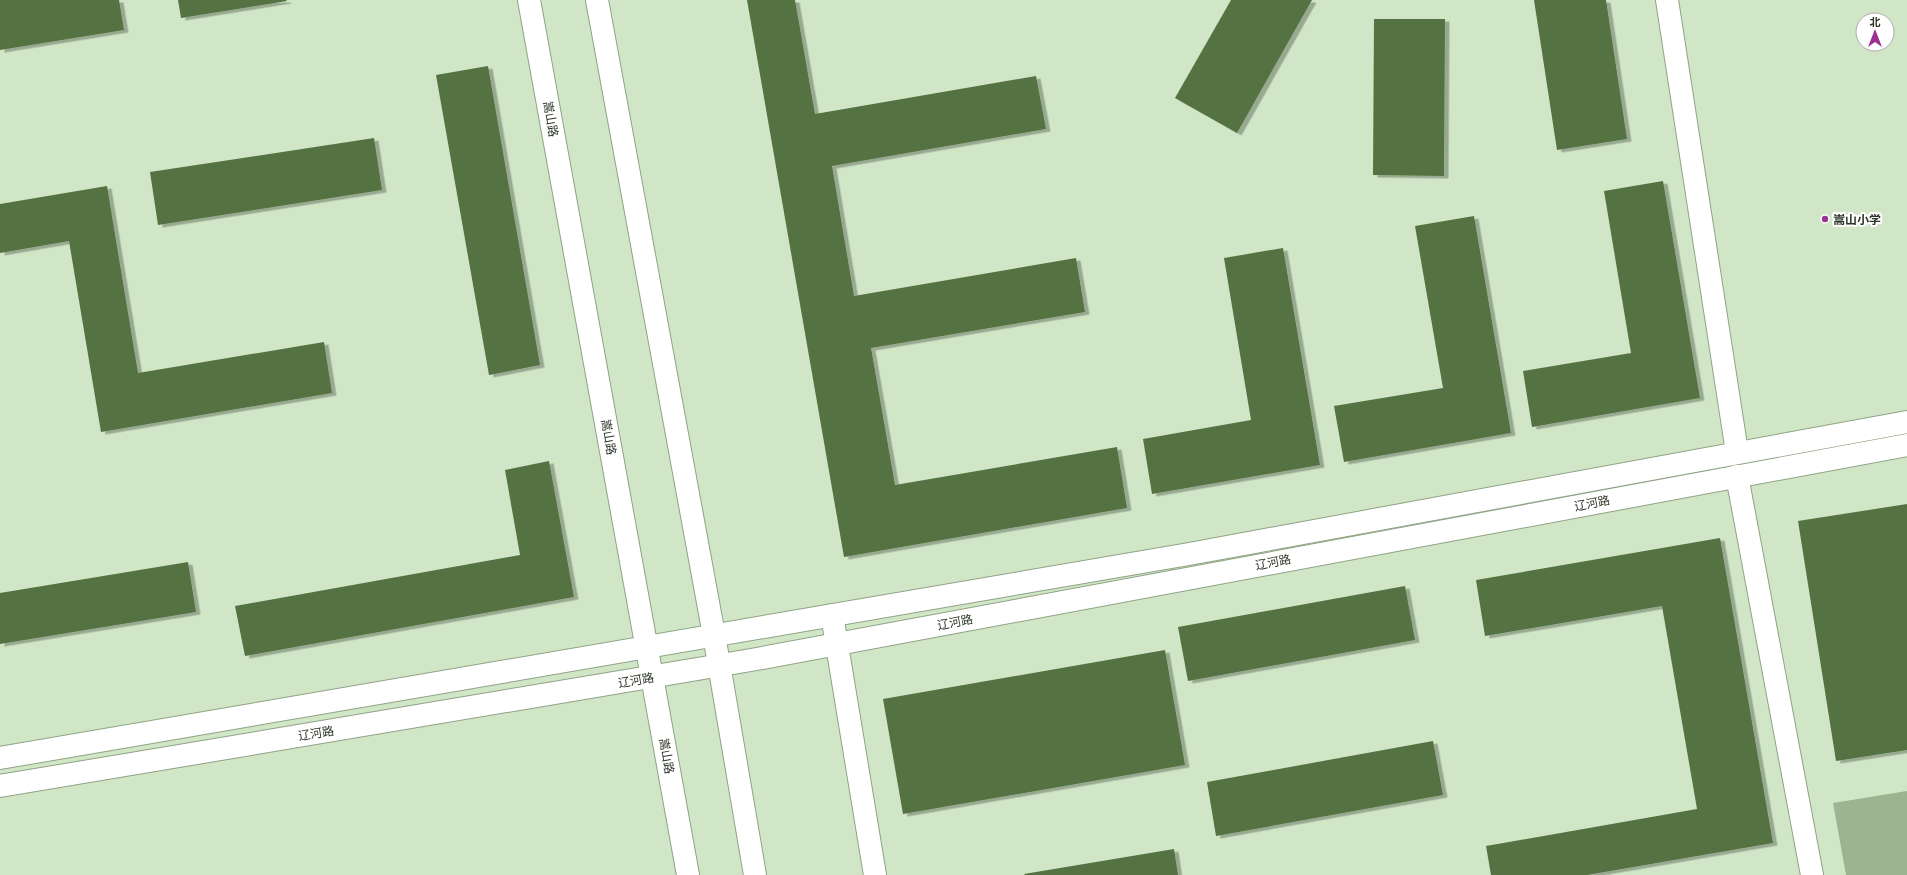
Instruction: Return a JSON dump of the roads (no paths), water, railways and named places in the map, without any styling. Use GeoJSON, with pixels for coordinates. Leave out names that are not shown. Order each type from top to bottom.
{"type":"FeatureCollection","features":[{"type":"Feature","properties":{"kind":"main road","name":"嵩山路"},"geometry":{"type":"LineString","coordinates":[[529,0],[688,875]]}},
{"type":"Feature","properties":{"kind":"main road"},"geometry":{"type":"LineString","coordinates":[[597,0],[714,635],[755,875]]}},
{"type":"Feature","properties":{"kind":"main road"},"geometry":{"type":"LineString","coordinates":[[1667,0],[1737,452]]}},
{"type":"Feature","properties":{"kind":"main road","name":"辽河路"},"geometry":{"type":"LineString","coordinates":[[0,758],[1197,552],[1907,422]]}},
{"type":"Feature","properties":{"kind":"main road","name":"辽河路"},"geometry":{"type":"LineString","coordinates":[[0,786],[652,677],[838,644],[1907,445]]}},
{"type":"Feature","properties":{"kind":"main road"},"geometry":{"type":"LineString","coordinates":[[1737,476],[1812,875]]}},
{"type":"Feature","properties":{"kind":"main road"},"geometry":{"type":"LineString","coordinates":[[832,615],[838,644],[874,875]]}},
{"type":"Feature","properties":{"kind":"place","name":"嵩山小学"},"geometry":{"type":"Point","coordinates":[1825,219]}}]}
